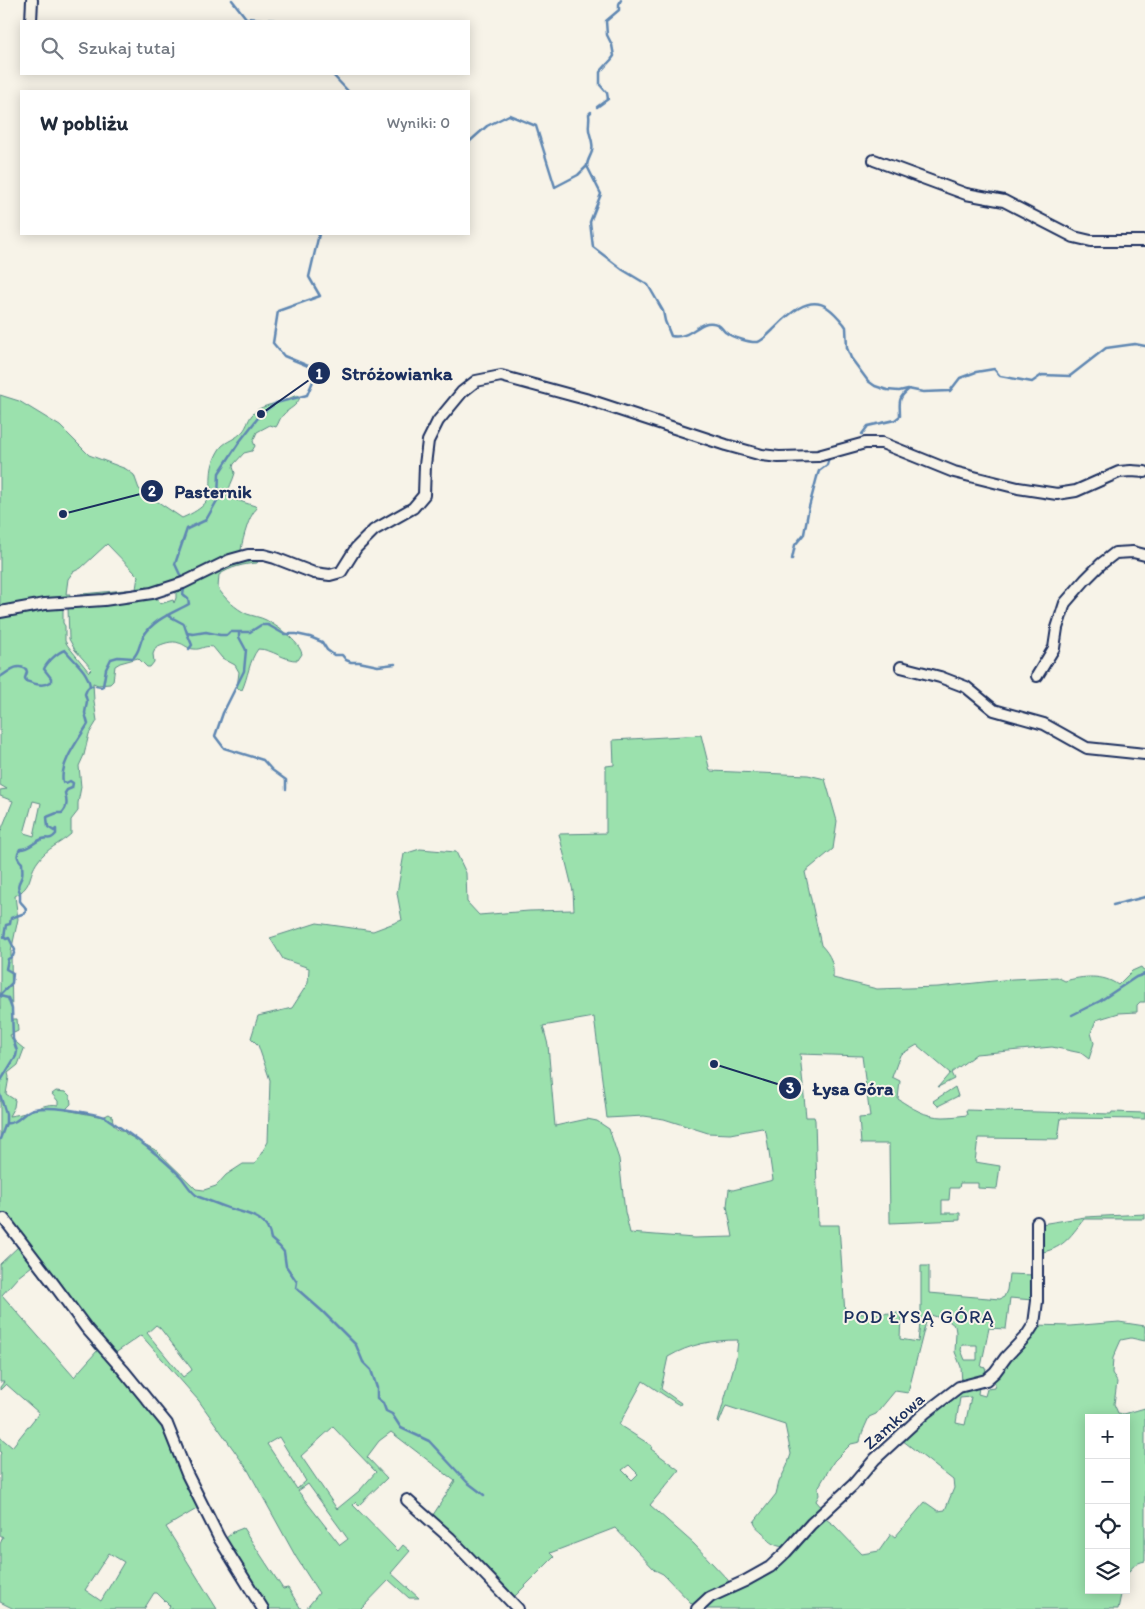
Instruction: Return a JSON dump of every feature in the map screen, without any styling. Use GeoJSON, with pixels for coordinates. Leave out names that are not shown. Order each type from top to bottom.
{"type":"FeatureCollection","features":[{"type":"Feature","properties":{"kind":"street"},"geometry":{"type":"LineString","coordinates":[[31,20],[32,0]]}},
{"type":"Feature","properties":{"kind":"street"},"geometry":{"type":"LineString","coordinates":[[874,160],[966,194],[1004,201],[1074,237],[1091,241],[1145,241]]}},
{"type":"Feature","properties":{"kind":"street"},"geometry":{"type":"LineString","coordinates":[[0,612],[44,604],[112,599],[152,593],[183,583],[230,560],[248,555],[264,555],[330,576],[341,572],[356,548],[374,530],[413,508],[424,496],[428,441],[438,421],[462,392],[476,381],[490,377],[501,376],[589,400],[762,456],[818,456],[865,442],[882,443],[954,472],[1018,488],[1057,494],[1076,491],[1119,472],[1145,472]]}},
{"type":"Feature","properties":{"kind":"street"},"geometry":{"type":"LineString","coordinates":[[1037,676],[1054,648],[1057,628],[1065,603],[1085,580],[1101,564],[1115,554],[1132,552],[1145,555]]}},
{"type":"Feature","properties":{"kind":"street"},"geometry":{"type":"LineString","coordinates":[[901,667],[940,677],[966,687],[994,710],[1044,724],[1087,748],[1145,754]]}},
{"type":"Feature","properties":{"kind":"street"},"geometry":{"type":"LineString","coordinates":[[4,1219],[87,1329],[167,1424],[187,1474],[219,1538],[263,1609]]}},
{"type":"Feature","properties":{"kind":"street","name":"Zamkowa"},"geometry":{"type":"LineString","coordinates":[[697,1609],[702,1602],[710,1597],[770,1567],[832,1503],[853,1485],[875,1459],[925,1413],[959,1387],[986,1380],[996,1372],[1034,1324],[1037,1300],[1037,1222]]}},
{"type":"Feature","properties":{"kind":"street"},"geometry":{"type":"LineString","coordinates":[[407,1500],[450,1538],[518,1609]]}},
{"type":"Feature","properties":{"kind":"green space"},"geometry":{"type":"Polygon","coordinates":[[[0,395],[19,401],[60,426],[89,455],[126,469],[134,475],[139,489],[182,518],[196,511],[205,503],[211,488],[211,471],[219,450],[242,432],[250,417],[262,407],[297,395],[300,397],[295,405],[282,416],[276,427],[270,425],[257,432],[253,441],[255,446],[252,451],[244,453],[234,464],[235,473],[227,497],[257,508],[253,513],[243,538],[241,551],[161,589],[80,598],[82,594],[136,589],[138,576],[107,544],[81,568],[73,572],[68,579],[66,594],[70,594],[68,599],[0,609],[0,395]]]}},
{"type":"Feature","properties":{"kind":"green space"},"geometry":{"type":"Polygon","coordinates":[[[258,558],[257,563],[237,566],[219,575],[218,588],[239,609],[247,614],[266,620],[281,630],[297,644],[302,654],[298,660],[293,660],[258,649],[242,690],[237,688],[239,672],[235,665],[222,658],[213,647],[192,649],[176,642],[170,642],[156,647],[153,654],[154,662],[150,667],[147,667],[138,658],[120,663],[115,666],[113,681],[110,684],[98,685],[93,683],[97,721],[89,734],[79,766],[81,787],[78,811],[71,820],[71,834],[49,849],[35,866],[28,884],[15,896],[18,919],[11,952],[12,1019],[17,1019],[18,1031],[10,1035],[24,1049],[18,1065],[8,1073],[6,1094],[15,1100],[14,1107],[9,1116],[25,1113],[47,1105],[58,1105],[58,1101],[52,1094],[56,1091],[66,1092],[70,1096],[71,1104],[66,1110],[103,1117],[109,1114],[112,1116],[114,1125],[117,1128],[157,1151],[196,1189],[204,1190],[216,1186],[226,1175],[243,1164],[255,1164],[268,1142],[270,1080],[258,1045],[251,1038],[258,1016],[292,1008],[308,983],[309,968],[283,959],[270,938],[317,923],[373,931],[402,920],[397,893],[404,854],[420,849],[456,852],[466,873],[467,902],[479,915],[574,910],[573,891],[559,834],[606,833],[606,766],[614,765],[613,740],[701,735],[710,771],[808,775],[825,779],[837,821],[833,849],[805,872],[821,945],[831,960],[833,978],[877,989],[938,987],[1012,979],[1057,977],[1065,981],[1093,977],[1106,979],[1118,985],[1132,971],[1141,967],[1145,972],[1145,1002],[1140,1002],[1137,1005],[1137,1012],[1119,1013],[1096,1020],[1091,1033],[1094,1043],[1089,1059],[1081,1053],[1052,1047],[976,1054],[951,1073],[954,1079],[938,1087],[950,1073],[917,1045],[900,1055],[892,1077],[900,1081],[898,1099],[908,1106],[936,1117],[967,1115],[966,1110],[1111,1114],[1112,1112],[1145,1113],[1145,1119],[1061,1118],[1058,1139],[978,1138],[975,1162],[1000,1166],[997,1189],[978,1188],[978,1183],[960,1183],[959,1188],[950,1188],[949,1200],[942,1200],[942,1213],[960,1213],[960,1220],[890,1223],[889,1144],[861,1144],[859,1118],[870,1117],[862,1056],[800,1054],[806,1117],[814,1117],[815,1120],[818,1225],[839,1225],[845,1314],[901,1313],[900,1339],[918,1342],[921,1314],[921,1266],[929,1266],[929,1293],[1000,1299],[1004,1297],[1007,1290],[1009,1274],[1033,1275],[1032,1300],[1010,1298],[1006,1329],[989,1328],[981,1367],[986,1368],[984,1377],[962,1384],[961,1367],[955,1352],[955,1326],[949,1321],[928,1314],[908,1393],[895,1391],[876,1414],[869,1417],[862,1432],[860,1442],[851,1444],[834,1461],[818,1488],[819,1495],[816,1501],[823,1509],[786,1547],[778,1546],[767,1539],[754,1522],[776,1494],[791,1454],[785,1425],[726,1406],[718,1422],[736,1359],[738,1340],[702,1344],[668,1357],[661,1389],[681,1403],[680,1405],[643,1381],[619,1425],[652,1446],[651,1449],[679,1470],[650,1505],[694,1544],[728,1580],[729,1584],[694,1606],[663,1574],[655,1570],[615,1528],[550,1553],[554,1557],[512,1599],[431,1518],[455,1481],[391,1432],[379,1441],[367,1457],[387,1478],[359,1505],[356,1502],[353,1505],[398,1551],[403,1545],[410,1551],[391,1573],[419,1598],[409,1598],[389,1580],[361,1609],[306,1609],[319,1593],[296,1557],[248,1470],[199,1401],[141,1335],[114,1354],[109,1351],[0,1212],[0,833],[13,801],[0,796],[0,790],[7,789],[0,785],[0,615],[63,605],[65,641],[89,672],[92,669],[75,650],[69,639],[68,608],[71,605],[157,597],[160,604],[173,600],[174,603],[176,590],[229,564],[258,558]],[[33,801],[24,833],[34,836],[41,803],[33,801]],[[594,1017],[543,1026],[548,1045],[555,1126],[587,1119],[597,1121],[609,1129],[619,1159],[625,1212],[630,1233],[694,1238],[733,1237],[727,1206],[729,1189],[733,1190],[773,1180],[766,1132],[762,1128],[730,1134],[708,1133],[664,1119],[644,1116],[607,1118],[594,1017]],[[156,1325],[147,1333],[183,1377],[192,1370],[191,1368],[156,1325]],[[962,1345],[961,1350],[965,1360],[977,1360],[977,1345],[962,1345]],[[333,1427],[301,1456],[337,1509],[359,1491],[376,1472],[333,1427]],[[279,1437],[267,1444],[297,1489],[306,1481],[279,1437]],[[629,1465],[622,1470],[632,1480],[638,1474],[629,1465]],[[308,1484],[298,1491],[340,1545],[348,1539],[308,1484]]]}},
{"type":"Feature","properties":{"kind":"green space"},"geometry":{"type":"Polygon","coordinates":[[[955,1087],[958,1096],[938,1106],[933,1101],[955,1087]]]}},
{"type":"Feature","properties":{"kind":"green space"},"geometry":{"type":"Polygon","coordinates":[[[1145,1214],[1145,1219],[1084,1219],[1065,1242],[1054,1249],[1038,1253],[1041,1224],[1085,1217],[1145,1214]]]}},
{"type":"Feature","properties":{"kind":"green space"},"geometry":{"type":"Polygon","coordinates":[[[20,1245],[162,1426],[170,1439],[200,1507],[166,1527],[217,1609],[168,1609],[170,1606],[157,1593],[154,1593],[144,1609],[14,1609],[0,1602],[0,1544],[3,1537],[0,1535],[0,1437],[12,1447],[39,1413],[6,1384],[0,1390],[4,1382],[0,1382],[0,1264],[20,1245]],[[32,1266],[18,1277],[2,1295],[74,1377],[97,1351],[32,1266]],[[109,1553],[85,1590],[101,1601],[124,1562],[109,1553]]]}},
{"type":"Feature","properties":{"kind":"green space"},"geometry":{"type":"Polygon","coordinates":[[[1119,1322],[1145,1326],[1145,1341],[1131,1338],[1121,1340],[1113,1358],[1112,1373],[1117,1382],[1114,1404],[1118,1413],[1124,1414],[1085,1414],[1085,1594],[1121,1594],[1118,1609],[702,1609],[707,1602],[754,1579],[823,1517],[834,1525],[862,1554],[879,1551],[891,1534],[895,1537],[925,1502],[938,1511],[945,1510],[954,1488],[953,1480],[902,1440],[956,1392],[983,1385],[983,1388],[979,1387],[978,1394],[985,1396],[987,1389],[994,1388],[993,1377],[1035,1325],[1070,1326],[1119,1322]],[[971,1397],[960,1398],[956,1423],[965,1425],[971,1397]]]}},
{"type":"Feature","properties":{"kind":"green space"},"geometry":{"type":"Polygon","coordinates":[[[1145,1408],[1145,1561],[1133,1566],[1130,1570],[1130,1414],[1124,1414],[1145,1408]]]}},
{"type":"Feature","properties":{"kind":"green space"},"geometry":{"type":"Polygon","coordinates":[[[243,1528],[283,1589],[288,1588],[301,1609],[268,1609],[239,1567],[224,1540],[233,1532],[243,1528]]]}},
{"type":"Feature","properties":{"kind":"waterway"},"geometry":{"type":"LineString","coordinates":[[232,0],[246,18],[274,20]]}},
{"type":"Feature","properties":{"kind":"waterway"},"geometry":{"type":"LineString","coordinates":[[597,107],[608,99],[607,93],[600,85],[600,72],[614,56],[612,45],[607,35],[606,21],[619,10],[621,0]]}},
{"type":"Feature","properties":{"kind":"waterway"},"geometry":{"type":"LineString","coordinates":[[333,75],[347,90]]}},
{"type":"Feature","properties":{"kind":"waterway"},"geometry":{"type":"LineString","coordinates":[[587,166],[592,148],[589,128],[589,114],[591,112]]}},
{"type":"Feature","properties":{"kind":"waterway"},"geometry":{"type":"LineString","coordinates":[[470,141],[487,126],[509,115],[536,126],[555,187],[578,175],[587,166],[601,194],[590,222],[593,247],[623,270],[648,285],[663,311],[671,336],[684,335],[703,324],[713,323],[719,325],[732,336],[745,341],[758,342],[798,309],[813,303],[820,304],[832,311],[846,327],[847,348],[851,358],[868,381],[875,386],[887,390],[899,391],[908,389],[923,392],[950,391],[960,378],[976,372],[994,369],[1000,376],[1032,382],[1042,375],[1070,376],[1106,348],[1135,344],[1145,346]]}},
{"type":"Feature","properties":{"kind":"waterway"},"geometry":{"type":"LineString","coordinates":[[182,579],[175,564],[187,529],[206,520],[218,499],[219,473],[261,414],[276,403],[307,395],[318,370],[284,356],[273,343],[278,311],[320,296],[309,277],[319,235]]}},
{"type":"Feature","properties":{"kind":"waterway"},"geometry":{"type":"LineString","coordinates":[[862,434],[868,426],[895,420],[900,416],[901,399],[908,390]]}},
{"type":"Feature","properties":{"kind":"waterway"},"geometry":{"type":"LineString","coordinates":[[792,559],[795,545],[804,534],[819,471],[827,465],[829,458]]}},
{"type":"Feature","properties":{"kind":"waterway"},"geometry":{"type":"LineString","coordinates":[[96,686],[103,686],[106,669],[111,659],[118,657],[133,658],[143,637],[152,626],[164,617],[189,604],[188,599],[183,595],[184,588]]}},
{"type":"Feature","properties":{"kind":"waterway"},"geometry":{"type":"LineString","coordinates":[[167,615],[184,624],[187,633],[206,632],[227,635],[230,632],[250,632],[261,625],[268,625],[284,634],[296,634],[322,642],[327,650],[334,655],[342,655],[351,662],[378,666],[395,664]]}},
{"type":"Feature","properties":{"kind":"waterway"},"geometry":{"type":"LineString","coordinates":[[187,633],[192,645],[189,649]]}},
{"type":"Feature","properties":{"kind":"waterway"},"geometry":{"type":"LineString","coordinates":[[239,633],[239,637],[246,650],[244,671],[223,713],[215,736],[224,748],[263,760],[272,770],[286,780],[286,789]]}},
{"type":"Feature","properties":{"kind":"waterway"},"geometry":{"type":"LineString","coordinates":[[0,677],[12,669],[22,667],[27,672],[26,681],[48,684],[51,682],[51,678],[44,669],[53,658],[65,650],[84,671],[90,686],[93,686]]}},
{"type":"Feature","properties":{"kind":"waterway"},"geometry":{"type":"LineString","coordinates":[[0,995],[12,983],[13,973],[6,969],[8,959],[13,956],[15,950],[9,938],[6,939],[4,937],[6,925],[10,924],[11,918],[26,911],[20,901],[18,885],[22,876],[22,863],[18,858],[18,853],[20,849],[26,848],[42,839],[51,838],[56,834],[56,829],[54,831],[48,827],[47,817],[64,811],[67,801],[65,793],[72,788],[73,783],[70,781],[63,782],[64,767],[88,724],[85,713],[87,701],[85,694],[90,686]]}},
{"type":"Feature","properties":{"kind":"waterway"},"geometry":{"type":"LineString","coordinates":[[1113,905],[1145,897]]}},
{"type":"Feature","properties":{"kind":"waterway"},"geometry":{"type":"LineString","coordinates":[[1072,1015],[1100,1001],[1136,977],[1145,974]]}},
{"type":"Feature","properties":{"kind":"waterway"},"geometry":{"type":"LineString","coordinates":[[0,996],[8,998],[12,1009],[13,1039],[17,1051],[16,1056],[0,1082]]}},
{"type":"Feature","properties":{"kind":"waterway"},"geometry":{"type":"LineString","coordinates":[[0,1095],[6,1114],[6,1123],[14,1122],[30,1110],[42,1108],[66,1109],[105,1117],[163,1160],[181,1177],[196,1196],[249,1214],[266,1225],[271,1239],[284,1252],[286,1266],[297,1282],[296,1288],[356,1345],[363,1362],[371,1370],[377,1388],[377,1398],[383,1403],[386,1411],[392,1414],[401,1428],[429,1441],[467,1482],[484,1495]]}},
{"type":"Feature","properties":{"kind":"waterway"},"geometry":{"type":"LineString","coordinates":[[0,1139],[6,1123]]}},
{"type":"Feature","properties":{"kind":"place","name":"Stróżowianka"},"geometry":{"type":"Point","coordinates":[261,414]}},
{"type":"Feature","properties":{"kind":"place","name":"Pasternik"},"geometry":{"type":"Point","coordinates":[63,514]}},
{"type":"Feature","properties":{"kind":"place","name":"Łysa Góra"},"geometry":{"type":"Point","coordinates":[714,1064]}},
{"type":"Feature","properties":{"kind":"district","name":"POD ŁYSĄ GÓRĄ"},"geometry":{"type":"Point","coordinates":[919,1316]}}]}
